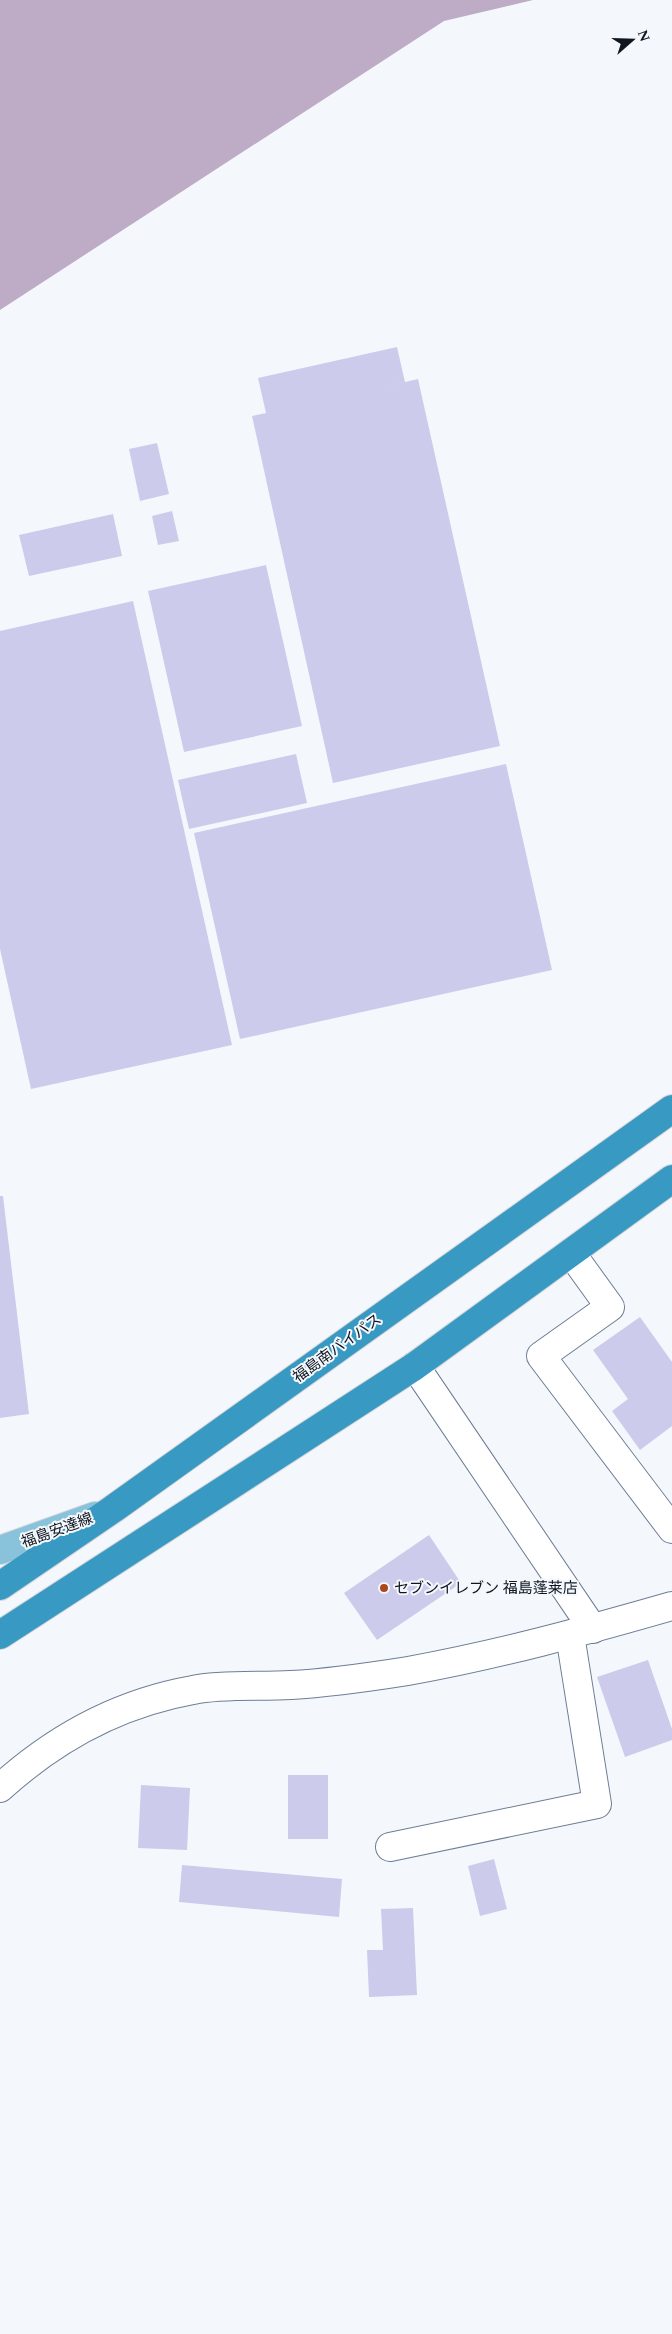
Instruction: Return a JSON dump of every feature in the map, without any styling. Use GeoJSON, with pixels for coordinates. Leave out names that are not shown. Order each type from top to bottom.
{"type":"FeatureCollection","features":[{"type":"Feature","properties":{"kind":"highway","name":"福島南バイパス"},"geometry":{"type":"LineString","coordinates":[[0,1586],[113,1509],[672,1109]]}},
{"type":"Feature","properties":{"kind":"highway"},"geometry":{"type":"LineString","coordinates":[[0,1635],[34,1610],[415,1366],[672,1180]]}},
{"type":"Feature","properties":{"kind":"highway"},"geometry":{"type":"LineString","coordinates":[[0,1645],[34,1610]]}},
{"type":"Feature","properties":{"kind":"main road","name":"福島安達線"},"geometry":{"type":"LineString","coordinates":[[0,1550],[113,1509]]}},
{"type":"Feature","properties":{"kind":"street"},"geometry":{"type":"LineString","coordinates":[[571,1253],[610,1307],[542,1356],[672,1529]]}},
{"type":"Feature","properties":{"kind":"street"},"geometry":{"type":"LineString","coordinates":[[390,1847],[597,1804],[581,1632],[415,1366]]}},
{"type":"Feature","properties":{"kind":"street"},"geometry":{"type":"LineString","coordinates":[[0,1788],[22,1768],[80,1729],[130,1706],[194,1689],[294,1685],[407,1671],[581,1632],[672,1606]]}},
{"type":"Feature","properties":{"kind":"shaded area"},"geometry":{"type":"Polygon","coordinates":[[[0,0],[533,0],[444,21],[0,310],[0,0]]]}},
{"type":"Feature","properties":{"kind":"building"},"geometry":{"type":"Polygon","coordinates":[[[397,347],[405,382],[367,391],[418,379],[500,746],[333,783],[252,416],[266,413],[258,378],[397,347]]]}},
{"type":"Feature","properties":{"kind":"building"},"geometry":{"type":"Polygon","coordinates":[[[157,443],[169,494],[140,501],[129,449],[157,443]]]}},
{"type":"Feature","properties":{"kind":"building"},"geometry":{"type":"Polygon","coordinates":[[[172,511],[179,541],[158,545],[152,516],[172,511]]]}},
{"type":"Feature","properties":{"kind":"building"},"geometry":{"type":"Polygon","coordinates":[[[113,514],[122,556],[29,576],[19,535],[113,514]]]}},
{"type":"Feature","properties":{"kind":"building"},"geometry":{"type":"Polygon","coordinates":[[[266,565],[302,726],[184,752],[148,591],[266,565]]]}},
{"type":"Feature","properties":{"kind":"building"},"geometry":{"type":"Polygon","coordinates":[[[133,601],[232,1045],[31,1089],[0,949],[0,631],[133,601]]]}},
{"type":"Feature","properties":{"kind":"building"},"geometry":{"type":"Polygon","coordinates":[[[296,754],[307,803],[189,829],[178,780],[296,754]]]}},
{"type":"Feature","properties":{"kind":"building"},"geometry":{"type":"Polygon","coordinates":[[[506,764],[552,970],[240,1039],[194,833],[506,764]]]}},
{"type":"Feature","properties":{"kind":"building"},"geometry":{"type":"Polygon","coordinates":[[[0,1196],[3,1196],[29,1414],[0,1418],[0,1196]]]}},
{"type":"Feature","properties":{"kind":"building"},"geometry":{"type":"Polygon","coordinates":[[[640,1317],[672,1362],[672,1426],[640,1450],[612,1411],[628,1399],[593,1350],[640,1317]]]}},
{"type":"Feature","properties":{"kind":"building"},"geometry":{"type":"Polygon","coordinates":[[[429,1535],[461,1583],[377,1640],[344,1593],[429,1535]]]}},
{"type":"Feature","properties":{"kind":"building"},"geometry":{"type":"Polygon","coordinates":[[[648,1660],[672,1729],[672,1740],[625,1757],[597,1677],[648,1660]]]}},
{"type":"Feature","properties":{"kind":"building"},"geometry":{"type":"Polygon","coordinates":[[[288,1775],[328,1775],[328,1839],[288,1839],[288,1775]]]}},
{"type":"Feature","properties":{"kind":"building"},"geometry":{"type":"Polygon","coordinates":[[[141,1785],[190,1788],[187,1850],[138,1848],[141,1785]]]}},
{"type":"Feature","properties":{"kind":"building"},"geometry":{"type":"Polygon","coordinates":[[[494,1859],[507,1909],[480,1916],[468,1866],[494,1859]]]}},
{"type":"Feature","properties":{"kind":"building"},"geometry":{"type":"Polygon","coordinates":[[[182,1865],[342,1879],[339,1917],[179,1902],[182,1865]]]}},
{"type":"Feature","properties":{"kind":"building"},"geometry":{"type":"Polygon","coordinates":[[[413,1908],[417,1995],[369,1997],[367,1950],[383,1950],[381,1909],[413,1908]]]}},
{"type":"Feature","properties":{"kind":"place","name":"セブンイレブン 福島蓬莱店"},"geometry":{"type":"Point","coordinates":[384,1588]}}]}
